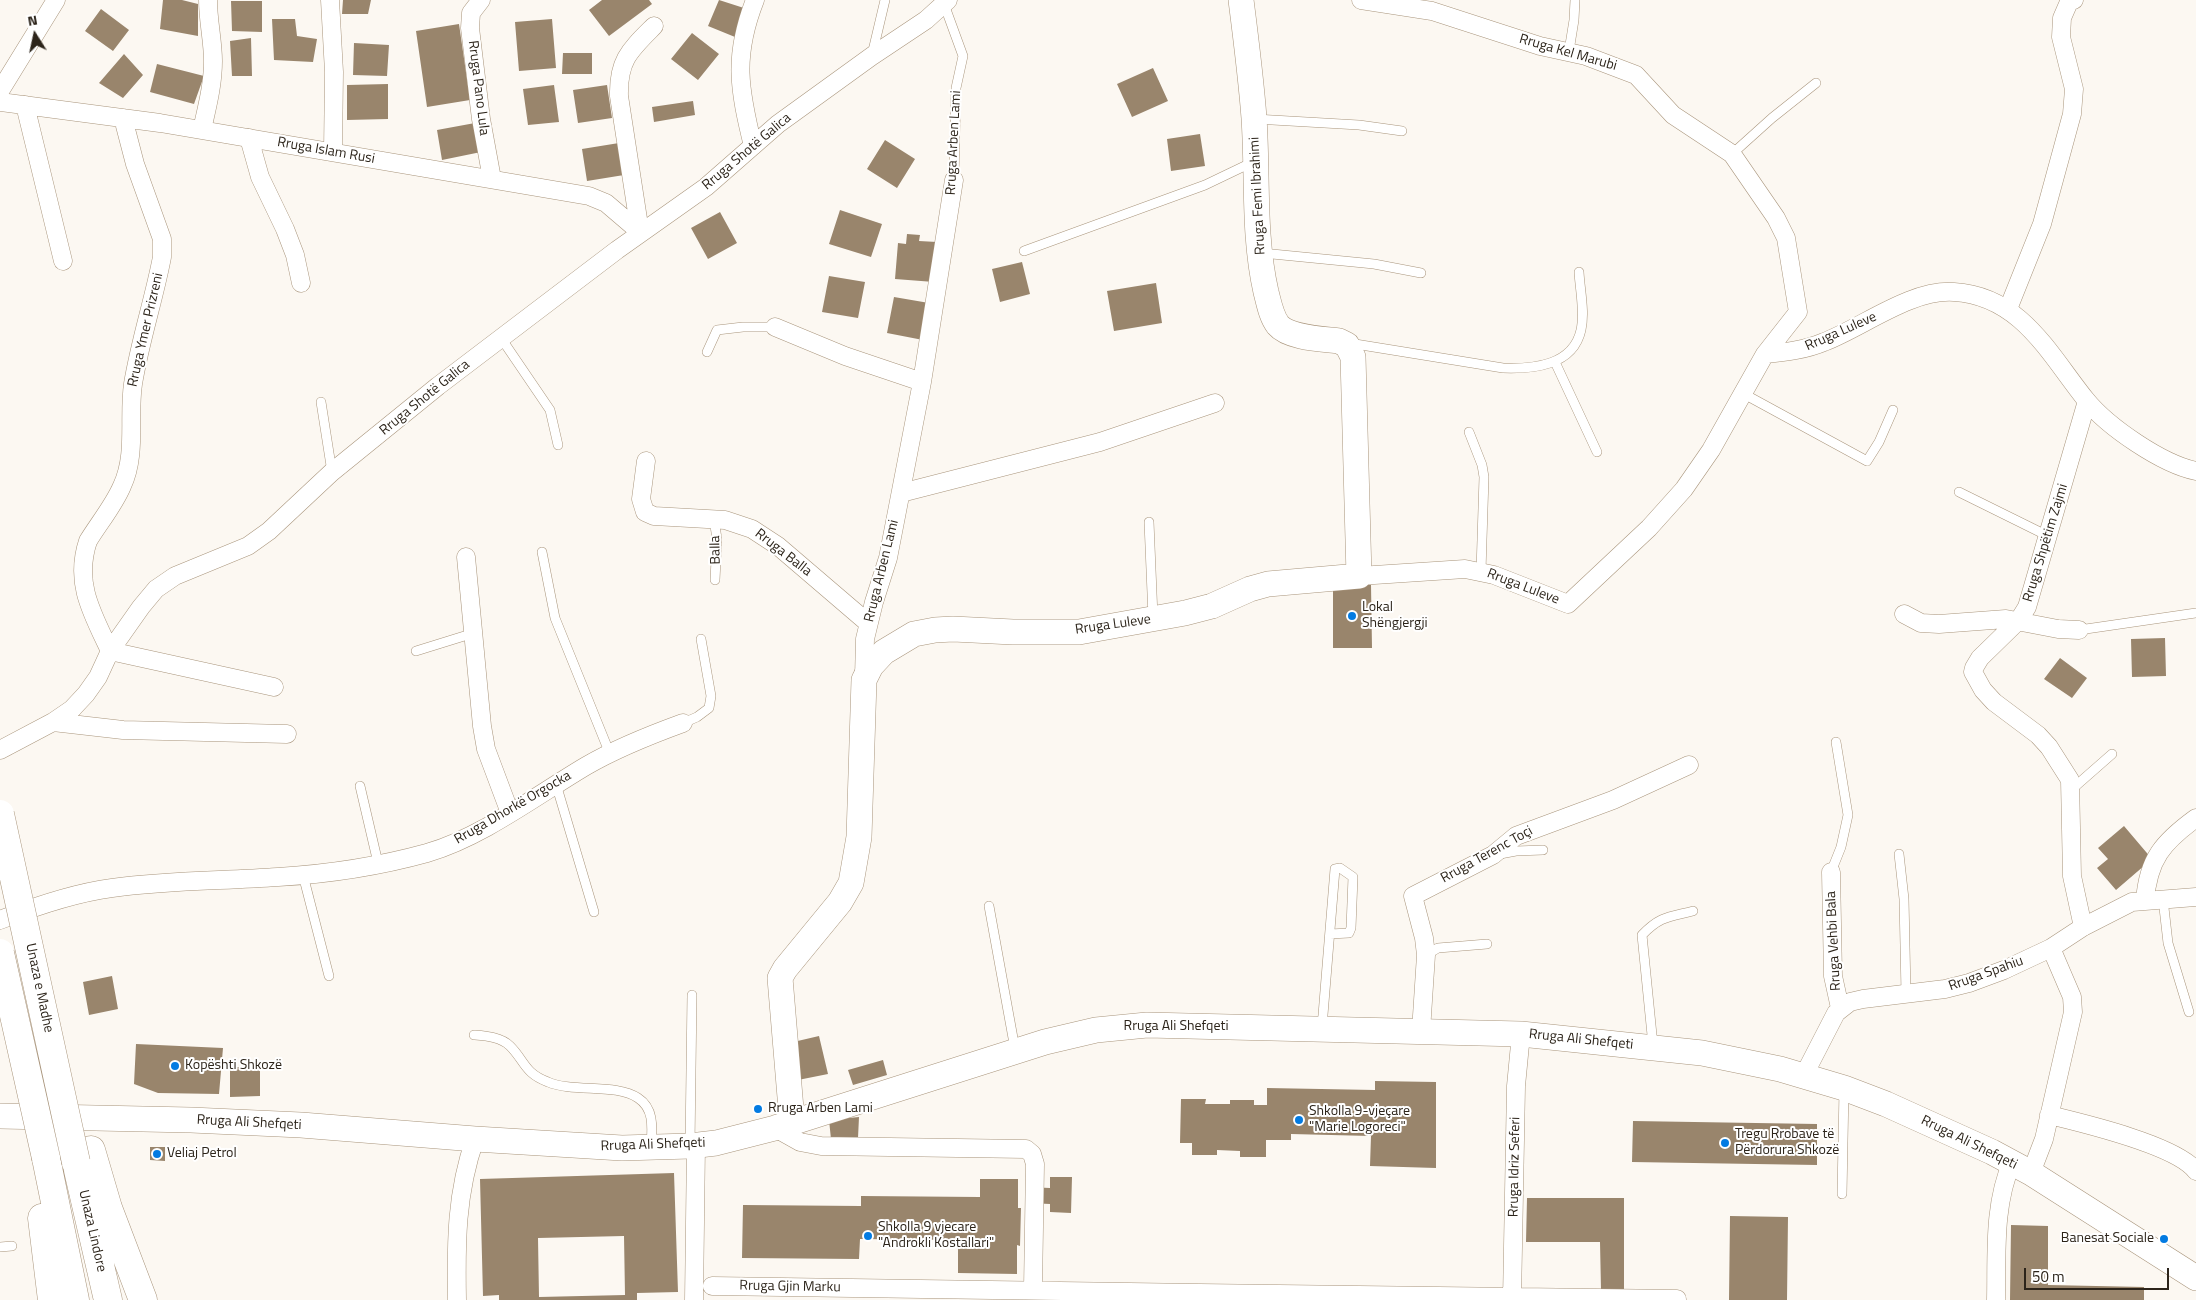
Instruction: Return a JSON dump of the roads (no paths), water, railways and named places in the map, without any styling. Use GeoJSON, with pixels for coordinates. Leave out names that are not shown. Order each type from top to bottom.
{"type":"FeatureCollection","features":[{"type":"Feature","properties":{"kind":"highway","name":"Unaza e Madhe"},"geometry":{"type":"LineString","coordinates":[[2,825],[84,1156]]}},
{"type":"Feature","properties":{"kind":"highway"},"geometry":{"type":"LineString","coordinates":[[0,953],[39,1159],[43,1227],[52,1300]]}},
{"type":"Feature","properties":{"kind":"highway"},"geometry":{"type":"LineString","coordinates":[[0,1016],[75,1300]]}},
{"type":"Feature","properties":{"kind":"highway","name":"Unaza Lindore"},"geometry":{"type":"LineString","coordinates":[[84,1156],[108,1300]]}},
{"type":"Feature","properties":{"kind":"highway"},"geometry":{"type":"LineString","coordinates":[[84,1156],[144,1300]]}},
{"type":"Feature","properties":{"kind":"main road","name":"Rruga Femi Ibrahimi"},"geometry":{"type":"LineString","coordinates":[[1241,0],[1254,119],[1260,253],[1270,306],[1278,325],[1286,331],[1339,341]]}},
{"type":"Feature","properties":{"kind":"main road"},"geometry":{"type":"LineString","coordinates":[[1339,341],[1346,345],[1353,357],[1359,576]]}},
{"type":"Feature","properties":{"kind":"main road","name":"Rruga Luleve"},"geometry":{"type":"LineString","coordinates":[[864,687],[871,666],[884,652],[914,634],[954,629],[1013,632],[1079,632],[1212,606],[1250,589],[1268,584],[1359,576]]}},
{"type":"Feature","properties":{"kind":"main road","name":"Rruga Arben Lami"},"geometry":{"type":"LineString","coordinates":[[784,1124],[780,978],[784,969],[840,902],[851,883],[859,837],[864,687]]}},
{"type":"Feature","properties":{"kind":"main road","name":"Rruga Ali Shefqeti"},"geometry":{"type":"LineString","coordinates":[[0,1116],[209,1121],[622,1148],[693,1146],[716,1143],[784,1124],[1016,1051],[1088,1032],[1126,1026],[1521,1034],[1653,1047],[1721,1057],[1804,1075],[1844,1088],[1928,1122],[2021,1168],[2196,1278]]}},
{"type":"Feature","properties":{"kind":"street"},"geometry":{"type":"LineString","coordinates":[[0,91],[56,0]]}},
{"type":"Feature","properties":{"kind":"street"},"geometry":{"type":"LineString","coordinates":[[202,130],[211,91],[213,60],[208,22],[208,0]]}},
{"type":"Feature","properties":{"kind":"street"},"geometry":{"type":"LineString","coordinates":[[330,0],[334,72],[333,152]]}},
{"type":"Feature","properties":{"kind":"street","name":"Rruga Pano Lula"},"geometry":{"type":"LineString","coordinates":[[481,0],[472,13],[470,28],[481,119],[492,179]]}},
{"type":"Feature","properties":{"kind":"street"},"geometry":{"type":"LineString","coordinates":[[753,146],[739,78],[741,47],[747,21],[756,0]]}},
{"type":"Feature","properties":{"kind":"street","name":"Rruga Kel Marubi"},"geometry":{"type":"LineString","coordinates":[[1361,0],[1432,11],[1540,46],[1569,51],[1616,66],[1636,75],[1673,115],[1732,154],[1776,218],[1786,238],[1792,263],[1798,312],[1765,354]]}},
{"type":"Feature","properties":{"kind":"street"},"geometry":{"type":"LineString","coordinates":[[2008,309],[2042,224],[2072,114],[2074,89],[2061,37],[2062,18],[2070,2],[2074,0]]}},
{"type":"Feature","properties":{"kind":"street","name":"Rruga Shotë Galica"},"geometry":{"type":"LineString","coordinates":[[0,750],[72,710],[98,677],[110,651],[156,589],[175,576],[248,546],[269,532],[332,472],[501,338],[640,232],[706,187],[778,124],[946,2]]}},
{"type":"Feature","properties":{"kind":"street"},"geometry":{"type":"LineString","coordinates":[[640,232],[619,96],[618,76],[625,58],[654,26]]}},
{"type":"Feature","properties":{"kind":"street","name":"Rruga Islam Rusi"},"geometry":{"type":"LineString","coordinates":[[0,102],[202,130],[589,196],[606,203],[640,232]]}},
{"type":"Feature","properties":{"kind":"street"},"geometry":{"type":"LineString","coordinates":[[25,104],[63,261]]}},
{"type":"Feature","properties":{"kind":"street","name":"Rruga Ymer Prizreni"},"geometry":{"type":"LineString","coordinates":[[110,651],[86,598],[82,563],[88,541],[122,486],[128,467],[131,446],[130,414],[133,385],[162,257],[162,239],[136,164],[123,118]]}},
{"type":"Feature","properties":{"kind":"street"},"geometry":{"type":"LineString","coordinates":[[249,138],[260,177],[285,229],[295,255],[301,283]]}},
{"type":"Feature","properties":{"kind":"street","name":"Rruga Arben Lami"},"geometry":{"type":"LineString","coordinates":[[864,687],[868,623],[888,558],[922,382],[954,180]]}},
{"type":"Feature","properties":{"kind":"street","name":"Rruga Luleve"},"geometry":{"type":"LineString","coordinates":[[1359,576],[1465,569],[1481,571],[1568,604],[1649,528],[1684,489],[1712,450],[1765,354],[1811,347],[1915,299],[1935,294],[1953,292],[1970,295],[2008,309],[2025,322],[2087,401],[2110,424],[2167,460],[2196,471]]}},
{"type":"Feature","properties":{"kind":"street"},"geometry":{"type":"LineString","coordinates":[[775,327],[845,356],[922,382]]}},
{"type":"Feature","properties":{"kind":"street","name":"Rruga Shpëtim Zajmi"},"geometry":{"type":"LineString","coordinates":[[2083,927],[2072,876],[2070,780],[2049,747],[2038,735],[1994,702],[1983,690],[1974,672],[1974,668],[1980,658],[2019,620],[2027,607],[2087,401]]}},
{"type":"Feature","properties":{"kind":"street"},"geometry":{"type":"LineString","coordinates":[[900,493],[1100,442],[1215,403]]}},
{"type":"Feature","properties":{"kind":"street","name":"Rruga Balla"},"geometry":{"type":"LineString","coordinates":[[646,461],[641,499],[645,512],[654,516],[725,520],[752,529],[778,546],[868,623]]}},
{"type":"Feature","properties":{"kind":"street"},"geometry":{"type":"LineString","coordinates":[[466,557],[475,632],[482,726],[486,749],[510,812]]}},
{"type":"Feature","properties":{"kind":"street"},"geometry":{"type":"LineString","coordinates":[[1904,614],[1921,623],[1939,624],[1981,620],[2019,620],[2050,628],[2079,630]]}},
{"type":"Feature","properties":{"kind":"street"},"geometry":{"type":"LineString","coordinates":[[110,651],[274,686]]}},
{"type":"Feature","properties":{"kind":"street"},"geometry":{"type":"LineString","coordinates":[[53,722],[123,730],[287,734]]}},
{"type":"Feature","properties":{"kind":"street","name":"Rruga Dhorkë Orgocka"},"geometry":{"type":"LineString","coordinates":[[0,920],[41,904],[111,888],[219,878],[327,873],[428,853],[458,841],[610,754],[655,733],[683,723]]}},
{"type":"Feature","properties":{"kind":"street","name":"Rruga Terenc Toçi"},"geometry":{"type":"LineString","coordinates":[[1421,1031],[1426,955],[1424,938],[1413,896],[1493,855],[1516,836],[1572,817],[1689,765]]}},
{"type":"Feature","properties":{"kind":"street"},"geometry":{"type":"LineString","coordinates":[[2145,901],[2150,870],[2158,854],[2170,838],[2196,818]]}},
{"type":"Feature","properties":{"kind":"street","name":"Rruga Vehbi Bala"},"geometry":{"type":"LineString","coordinates":[[1831,872],[1833,976],[1840,1008]]}},
{"type":"Feature","properties":{"kind":"street","name":"Rruga Spahiu"},"geometry":{"type":"LineString","coordinates":[[1840,1008],[1862,999],[1940,990],[1970,983],[2004,970],[2051,948],[2083,927],[2121,906],[2145,901],[2196,897]]}},
{"type":"Feature","properties":{"kind":"street"},"geometry":{"type":"LineString","coordinates":[[1996,1300],[1998,1226],[2004,1185],[2021,1168],[2044,1139],[2074,1012],[2072,997],[2051,948]]}},
{"type":"Feature","properties":{"kind":"street"},"geometry":{"type":"LineString","coordinates":[[1804,1075],[1830,1021],[1840,1008]]}},
{"type":"Feature","properties":{"kind":"street","name":"Rruga Idriz Seferi"},"geometry":{"type":"LineString","coordinates":[[1512,1299],[1516,1086],[1521,1034]]}},
{"type":"Feature","properties":{"kind":"street"},"geometry":{"type":"LineString","coordinates":[[2049,1115],[2090,1125],[2140,1142],[2181,1158],[2196,1171]]}},
{"type":"Feature","properties":{"kind":"street"},"geometry":{"type":"LineString","coordinates":[[784,1124],[800,1142],[821,1146],[1026,1149],[1032,1154],[1035,1164],[1033,1290]]}},
{"type":"Feature","properties":{"kind":"street"},"geometry":{"type":"LineString","coordinates":[[457,1300],[456,1234],[460,1194],[466,1162],[474,1139]]}},
{"type":"Feature","properties":{"kind":"street"},"geometry":{"type":"LineString","coordinates":[[693,1146],[694,1300]]}},
{"type":"Feature","properties":{"kind":"street","name":"Rruga Gjin Marku"},"geometry":{"type":"LineString","coordinates":[[712,1286],[1033,1290],[1104,1295],[1512,1299],[1677,1298]]}},
{"type":"Feature","properties":{"kind":"lane"},"geometry":{"type":"LineString","coordinates":[[872,56],[885,0]]}},
{"type":"Feature","properties":{"kind":"lane"},"geometry":{"type":"LineString","coordinates":[[1569,51],[1575,0]]}},
{"type":"Feature","properties":{"kind":"lane","name":"Rruga Arben Lami"},"geometry":{"type":"LineString","coordinates":[[946,2],[963,56],[956,88],[954,180]]}},
{"type":"Feature","properties":{"kind":"lane"},"geometry":{"type":"LineString","coordinates":[[1732,154],[1772,118],[1816,83]]}},
{"type":"Feature","properties":{"kind":"lane"},"geometry":{"type":"LineString","coordinates":[[1254,119],[1359,126],[1402,131]]}},
{"type":"Feature","properties":{"kind":"lane"},"geometry":{"type":"LineString","coordinates":[[1024,251],[1205,185],[1255,160]]}},
{"type":"Feature","properties":{"kind":"lane"},"geometry":{"type":"LineString","coordinates":[[1260,253],[1374,264],[1420,273]]}},
{"type":"Feature","properties":{"kind":"lane","name":"Rruga Femi Ibrahimi"},"geometry":{"type":"LineString","coordinates":[[1339,341],[1504,368],[1526,368],[1555,362],[1577,343],[1581,329],[1579,272]]}},
{"type":"Feature","properties":{"kind":"lane"},"geometry":{"type":"LineString","coordinates":[[707,352],[717,330],[744,327],[775,327]]}},
{"type":"Feature","properties":{"kind":"lane"},"geometry":{"type":"LineString","coordinates":[[501,338],[550,410],[558,445]]}},
{"type":"Feature","properties":{"kind":"lane"},"geometry":{"type":"LineString","coordinates":[[1555,362],[1597,452]]}},
{"type":"Feature","properties":{"kind":"lane"},"geometry":{"type":"LineString","coordinates":[[1744,394],[1867,462],[1879,442],[1893,410]]}},
{"type":"Feature","properties":{"kind":"lane"},"geometry":{"type":"LineString","coordinates":[[321,402],[332,472]]}},
{"type":"Feature","properties":{"kind":"lane"},"geometry":{"type":"LineString","coordinates":[[1469,432],[1482,465],[1484,477],[1481,571]]}},
{"type":"Feature","properties":{"kind":"lane"},"geometry":{"type":"LineString","coordinates":[[1958,492],[2048,536]]}},
{"type":"Feature","properties":{"kind":"lane","name":"Balla"},"geometry":{"type":"LineString","coordinates":[[714,520],[717,539],[715,580]]}},
{"type":"Feature","properties":{"kind":"lane"},"geometry":{"type":"LineString","coordinates":[[1149,522],[1153,619]]}},
{"type":"Feature","properties":{"kind":"lane"},"geometry":{"type":"LineString","coordinates":[[542,552],[555,618],[610,754]]}},
{"type":"Feature","properties":{"kind":"lane"},"geometry":{"type":"LineString","coordinates":[[2079,630],[2196,613]]}},
{"type":"Feature","properties":{"kind":"lane"},"geometry":{"type":"LineString","coordinates":[[416,651],[475,632]]}},
{"type":"Feature","properties":{"kind":"lane","name":"Rruga Dhorkë Orgocka"},"geometry":{"type":"LineString","coordinates":[[683,723],[697,717],[709,708],[711,696],[701,639]]}},
{"type":"Feature","properties":{"kind":"lane"},"geometry":{"type":"LineString","coordinates":[[1831,872],[1841,847],[1848,815],[1836,742]]}},
{"type":"Feature","properties":{"kind":"lane"},"geometry":{"type":"LineString","coordinates":[[2071,790],[2112,754]]}},
{"type":"Feature","properties":{"kind":"lane"},"geometry":{"type":"LineString","coordinates":[[556,784],[594,912]]}},
{"type":"Feature","properties":{"kind":"lane"},"geometry":{"type":"LineString","coordinates":[[360,786],[378,863]]}},
{"type":"Feature","properties":{"kind":"lane"},"geometry":{"type":"LineString","coordinates":[[1493,855],[1516,850],[1543,850]]}},
{"type":"Feature","properties":{"kind":"lane"},"geometry":{"type":"LineString","coordinates":[[1899,854],[1904,899],[1906,993]]}},
{"type":"Feature","properties":{"kind":"lane"},"geometry":{"type":"LineString","coordinates":[[1322,1030],[1335,869],[1340,868],[1353,877],[1351,928],[1349,932],[1344,934],[1330,934]]}},
{"type":"Feature","properties":{"kind":"lane"},"geometry":{"type":"LineString","coordinates":[[303,875],[329,976]]}},
{"type":"Feature","properties":{"kind":"lane"},"geometry":{"type":"LineString","coordinates":[[2163,899],[2168,943],[2189,1012]]}},
{"type":"Feature","properties":{"kind":"lane"},"geometry":{"type":"LineString","coordinates":[[989,906],[1016,1051]]}},
{"type":"Feature","properties":{"kind":"lane"},"geometry":{"type":"LineString","coordinates":[[1653,1047],[1642,935],[1654,922],[1665,917],[1694,911]]}},
{"type":"Feature","properties":{"kind":"lane"},"geometry":{"type":"LineString","coordinates":[[1426,955],[1438,948],[1487,944]]}},
{"type":"Feature","properties":{"kind":"lane"},"geometry":{"type":"LineString","coordinates":[[692,995],[693,1146]]}},
{"type":"Feature","properties":{"kind":"lane"},"geometry":{"type":"LineString","coordinates":[[474,1035],[500,1039],[510,1046],[522,1064],[536,1078],[562,1087],[608,1090],[638,1098],[651,1114],[651,1147]]}},
{"type":"Feature","properties":{"kind":"lane"},"geometry":{"type":"LineString","coordinates":[[1842,1194],[1844,1088]]}},
{"type":"Feature","properties":{"kind":"lane"},"geometry":{"type":"LineString","coordinates":[[0,1247],[12,1246]]}},
{"type":"Feature","properties":{"kind":"place","name":"Lokal Shëngjergji"},"geometry":{"type":"Point","coordinates":[1352,616]}},
{"type":"Feature","properties":{"kind":"place","name":"Kopështi Shkozë"},"geometry":{"type":"Point","coordinates":[175,1066]}},
{"type":"Feature","properties":{"kind":"place","name":"Rruga Arben Lami"},"geometry":{"type":"Point","coordinates":[758,1109]}},
{"type":"Feature","properties":{"kind":"place","name":"Shkolla 9-vjeçare \"Marie Logoreci\""},"geometry":{"type":"Point","coordinates":[1299,1120]}},
{"type":"Feature","properties":{"kind":"place","name":"Tregu Rrobave të Përdorura Shkozë"},"geometry":{"type":"Point","coordinates":[1725,1143]}},
{"type":"Feature","properties":{"kind":"place","name":"Veliaj Petrol"},"geometry":{"type":"Point","coordinates":[157,1154]}},
{"type":"Feature","properties":{"kind":"place","name":"Shkolla 9 vjecare \"Androkli Kostallari\""},"geometry":{"type":"Point","coordinates":[868,1236]}},
{"type":"Feature","properties":{"kind":"place","name":"Banesat Sociale"},"geometry":{"type":"Point","coordinates":[2164,1239]}}]}
